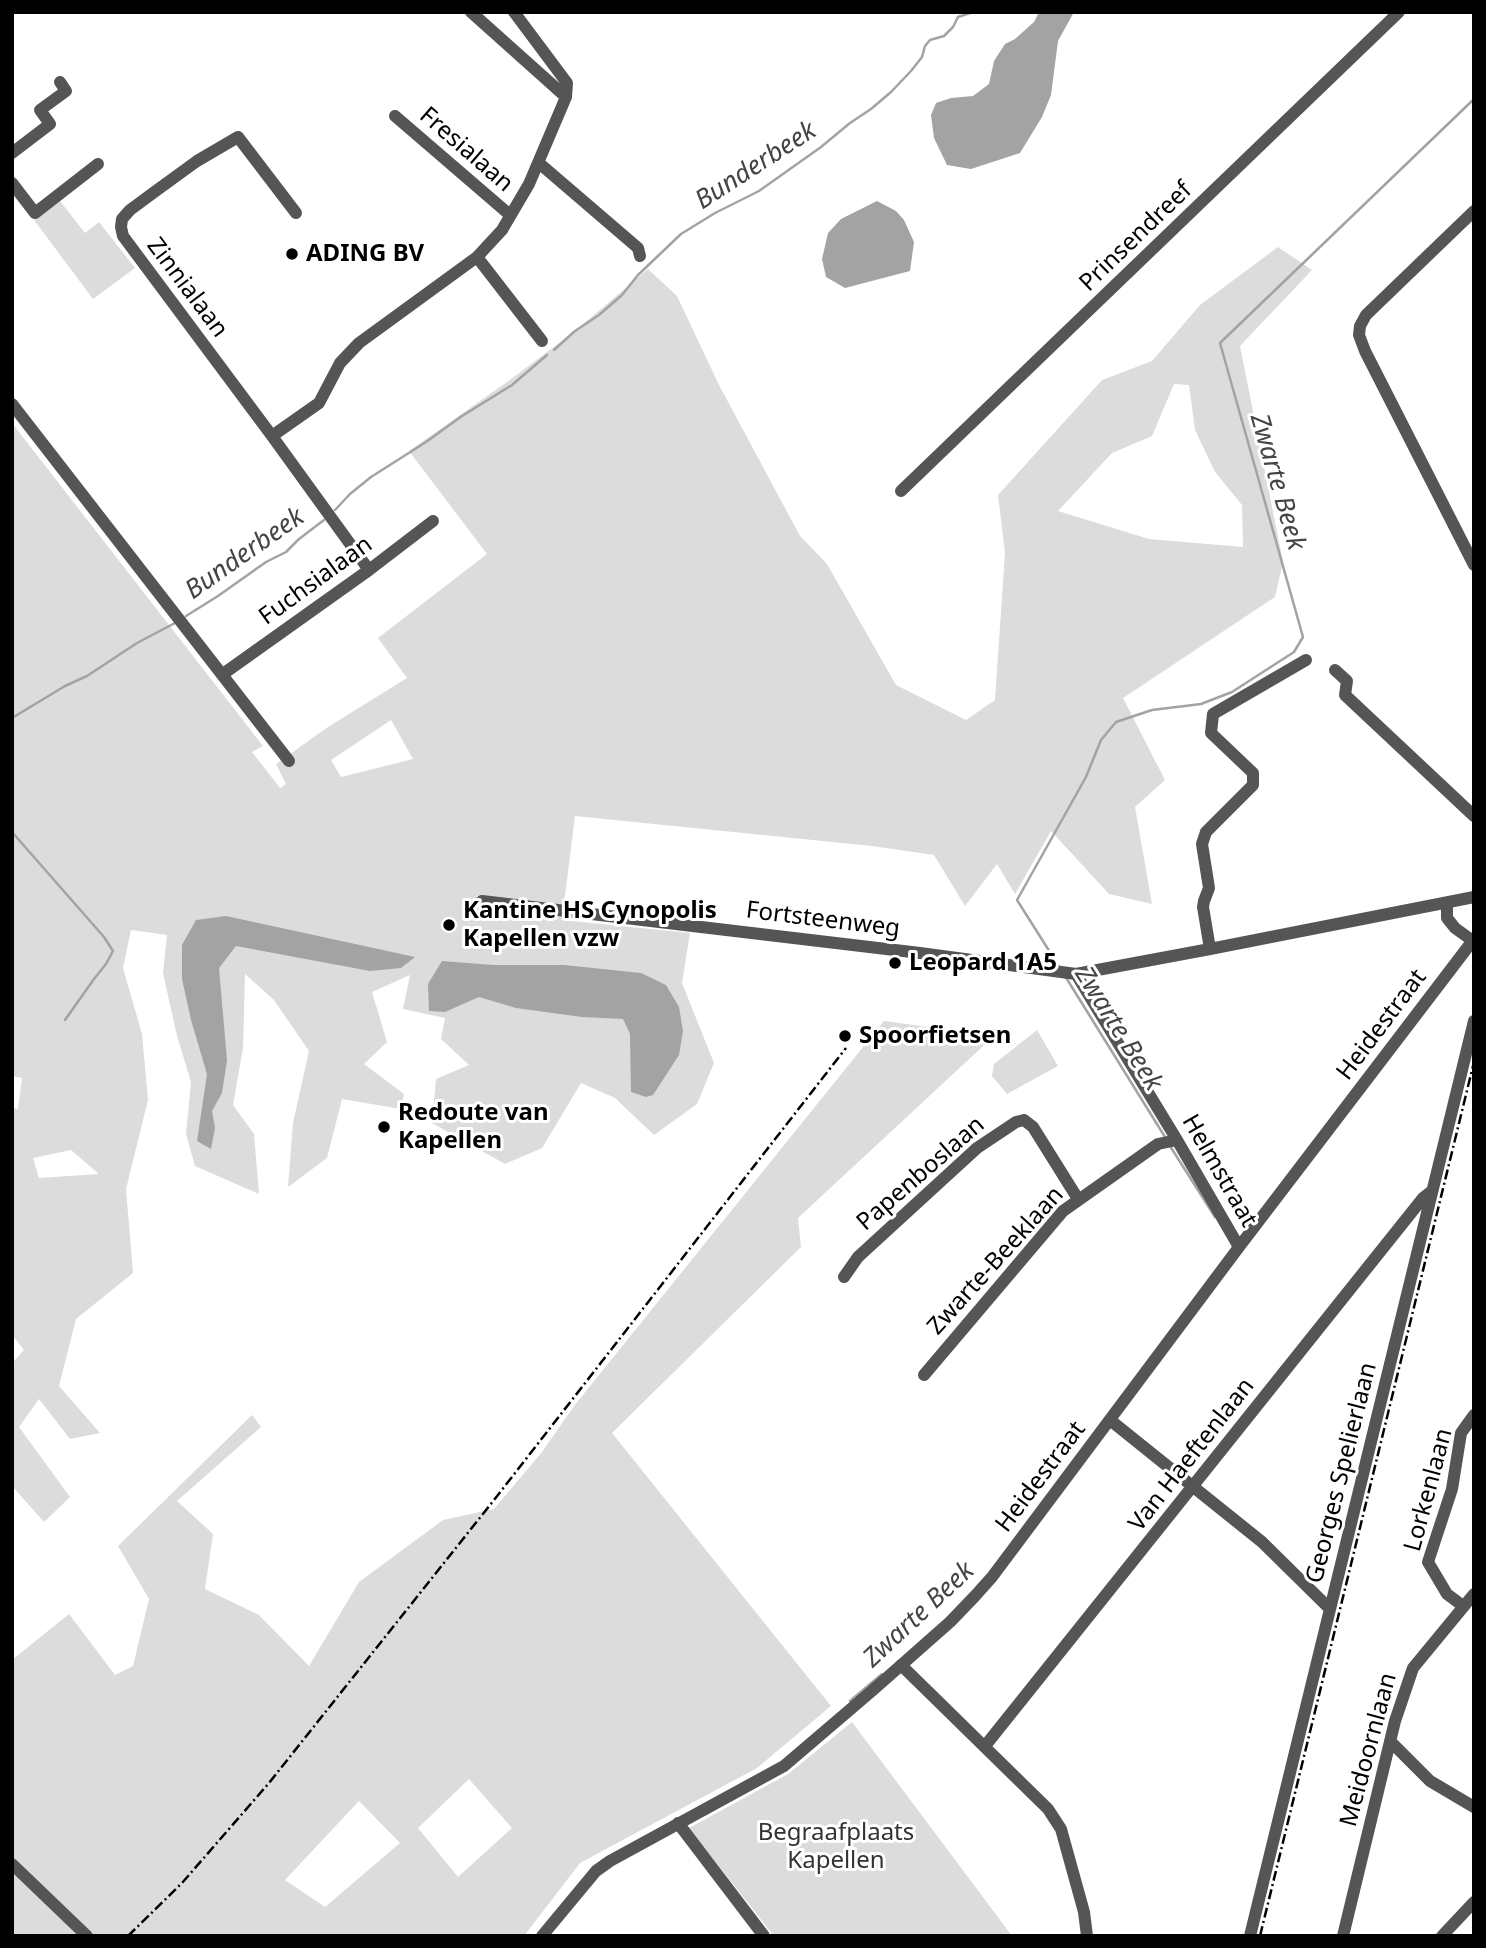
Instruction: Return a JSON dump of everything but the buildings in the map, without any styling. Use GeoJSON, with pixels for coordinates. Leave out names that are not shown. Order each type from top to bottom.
{"type":"FeatureCollection","features":[{"type":"Feature","properties":{"kind":"street"},"geometry":{"type":"LineString","coordinates":[[272,436],[318,403],[340,363],[359,343],[477,257],[502,229],[529,184],[566,97],[566,83],[514,12]]}},
{"type":"Feature","properties":{"kind":"street","name":"Prinsendreef"},"geometry":{"type":"LineString","coordinates":[[901,491],[1399,12]]}},
{"type":"Feature","properties":{"kind":"street"},"geometry":{"type":"LineString","coordinates":[[480,15],[566,97]]}},
{"type":"Feature","properties":{"kind":"street"},"geometry":{"type":"LineString","coordinates":[[12,153],[50,124],[40,110],[66,91],[60,82]]}},
{"type":"Feature","properties":{"kind":"street","name":"Fresialaan"},"geometry":{"type":"LineString","coordinates":[[395,116],[509,215]]}},
{"type":"Feature","properties":{"kind":"street","name":"Zinnialaan"},"geometry":{"type":"LineString","coordinates":[[296,213],[237,137],[197,161],[130,210],[122,219],[121,227],[123,236],[369,570]]}},
{"type":"Feature","properties":{"kind":"street"},"geometry":{"type":"LineString","coordinates":[[539,163],[638,248],[640,256]]}},
{"type":"Feature","properties":{"kind":"street"},"geometry":{"type":"LineString","coordinates":[[12,183],[35,213],[98,164]]}},
{"type":"Feature","properties":{"kind":"street"},"geometry":{"type":"LineString","coordinates":[[1474,211],[1366,315],[1359,335],[1474,565]]}},
{"type":"Feature","properties":{"kind":"street"},"geometry":{"type":"LineString","coordinates":[[477,257],[542,341]]}},
{"type":"Feature","properties":{"kind":"street"},"geometry":{"type":"LineString","coordinates":[[12,404],[289,761]]}},
{"type":"Feature","properties":{"kind":"street","name":"Fuchsialaan"},"geometry":{"type":"LineString","coordinates":[[223,674],[433,521]]}},
{"type":"Feature","properties":{"kind":"street"},"geometry":{"type":"LineString","coordinates":[[1210,949],[1203,907],[1209,888],[1202,844],[1206,832],[1253,785],[1253,773],[1212,733],[1213,713],[1306,660]]}},
{"type":"Feature","properties":{"kind":"street"},"geometry":{"type":"LineString","coordinates":[[1335,670],[1347,681],[1345,695],[1474,816]]}},
{"type":"Feature","properties":{"kind":"street","name":"Fortsteenweg"},"geometry":{"type":"LineString","coordinates":[[482,901],[1076,974],[1474,897]]}},
{"type":"Feature","properties":{"kind":"street"},"geometry":{"type":"LineString","coordinates":[[1447,903],[1447,918],[1455,928],[1473,940]]}},
{"type":"Feature","properties":{"kind":"street","name":"Heidestraat"},"geometry":{"type":"LineString","coordinates":[[550,1933],[596,1871],[783,1766],[950,1622],[992,1577],[1473,940]]}},
{"type":"Feature","properties":{"kind":"street","name":"Helmstraat"},"geometry":{"type":"LineString","coordinates":[[1076,974],[1239,1247]]}},
{"type":"Feature","properties":{"kind":"street","name":"Georges Spelierlaan"},"geometry":{"type":"LineString","coordinates":[[1250,1936],[1474,1021]]}},
{"type":"Feature","properties":{"kind":"street","name":"Papenboslaan"},"geometry":{"type":"LineString","coordinates":[[844,1277],[858,1257],[977,1148],[1016,1122],[1024,1120],[1033,1128],[1078,1199]]}},
{"type":"Feature","properties":{"kind":"street","name":"Zwarte-Beeklaan"},"geometry":{"type":"LineString","coordinates":[[924,1376],[1063,1211],[1158,1144],[1177,1140]]}},
{"type":"Feature","properties":{"kind":"street","name":"Van Haeftenlaan"},"geometry":{"type":"LineString","coordinates":[[985,1746],[1423,1198],[1433,1191]]}},
{"type":"Feature","properties":{"kind":"street","name":"Lorkenlaan"},"geometry":{"type":"LineString","coordinates":[[1463,1606],[1447,1594],[1428,1562],[1452,1489],[1461,1433],[1474,1415]]}},
{"type":"Feature","properties":{"kind":"street"},"geometry":{"type":"LineString","coordinates":[[1111,1420],[1262,1542],[1330,1609]]}},
{"type":"Feature","properties":{"kind":"street","name":"Meidoornlaan"},"geometry":{"type":"LineString","coordinates":[[1343,1936],[1390,1741],[1413,1668],[1474,1594]]}},
{"type":"Feature","properties":{"kind":"street"},"geometry":{"type":"LineString","coordinates":[[901,1665],[1048,1809],[1061,1829],[1084,1912],[1087,1936]]}},
{"type":"Feature","properties":{"kind":"street"},"geometry":{"type":"LineString","coordinates":[[1390,1741],[1430,1780],[1474,1807]]}},
{"type":"Feature","properties":{"kind":"street"},"geometry":{"type":"LineString","coordinates":[[678,1823],[764,1936]]}},
{"type":"Feature","properties":{"kind":"street"},"geometry":{"type":"LineString","coordinates":[[12,1864],[87,1936]]}},
{"type":"Feature","properties":{"kind":"street"},"geometry":{"type":"LineString","coordinates":[[1443,1936],[1474,1902]]}},
{"type":"Feature","properties":{"kind":"green space"},"geometry":{"type":"Polygon","coordinates":[[[60,201],[85,233],[99,222],[135,268],[93,299],[34,220],[60,201]]]}},
{"type":"Feature","properties":{"kind":"green space"},"geometry":{"type":"Polygon","coordinates":[[[1278,247],[1312,270],[1240,346],[1283,562],[1275,597],[1123,698],[1165,780],[1135,807],[1152,904],[1109,894],[1051,831],[1015,894],[997,864],[965,906],[934,855],[872,846],[575,816],[562,920],[690,933],[682,983],[714,1063],[697,1104],[654,1135],[615,1098],[581,1083],[542,1148],[505,1164],[432,1123],[436,1079],[469,1065],[441,1039],[445,1018],[403,1009],[410,975],[372,992],[387,1042],[364,1064],[404,1094],[401,1109],[342,1099],[327,1158],[288,1187],[293,1123],[309,1051],[274,1000],[245,974],[243,1048],[233,1105],[254,1134],[259,1194],[195,1166],[186,1134],[191,1082],[177,1036],[163,973],[167,935],[131,930],[123,968],[142,1034],[148,1100],[126,1189],[133,1273],[76,1319],[59,1386],[100,1433],[70,1439],[39,1399],[19,1427],[70,1497],[44,1522],[12,1486],[12,1363],[24,1350],[12,1335],[12,1108],[18,1109],[22,1078],[12,1076],[12,423],[263,746],[252,752],[280,788],[286,784],[276,764],[328,727],[407,678],[378,638],[487,554],[409,451],[575,331],[648,269],[677,296],[719,385],[800,536],[827,564],[896,685],[966,720],[995,700],[1005,553],[998,495],[1102,380],[1152,361],[1200,305],[1278,247]],[[1174,384],[1152,436],[1112,453],[1058,511],[1149,539],[1243,547],[1242,505],[1215,472],[1195,430],[1189,385],[1174,384]],[[391,720],[331,760],[341,777],[413,759],[391,720]],[[71,1150],[33,1158],[39,1178],[99,1174],[71,1150]]]}},
{"type":"Feature","properties":{"kind":"green space"},"geometry":{"type":"Polygon","coordinates":[[[884,1021],[994,1036],[798,1218],[801,1247],[612,1433],[831,1706],[757,1768],[580,1863],[524,1936],[12,1936],[12,1660],[69,1614],[115,1675],[133,1666],[149,1599],[118,1546],[252,1415],[261,1427],[177,1501],[213,1534],[205,1589],[259,1615],[309,1666],[359,1582],[443,1520],[494,1509],[542,1452],[574,1406],[884,1021]],[[469,1779],[418,1828],[458,1877],[512,1828],[469,1779]],[[359,1801],[285,1880],[325,1907],[400,1843],[359,1801]]]}},
{"type":"Feature","properties":{"kind":"green space"},"geometry":{"type":"Polygon","coordinates":[[[1037,1030],[1058,1066],[1007,1094],[992,1076],[994,1064],[1037,1030]]]}},
{"type":"Feature","properties":{"kind":"green space","name":"Begraafplaats Kapellen"},"geometry":{"type":"Polygon","coordinates":[[[852,1722],[1012,1936],[774,1936],[689,1828],[788,1774],[852,1722]]]}},
{"type":"Feature","properties":{"kind":"shaded area"},"geometry":{"type":"Polygon","coordinates":[[[1039,12],[1074,12],[1058,41],[1051,95],[1042,117],[1020,153],[971,169],[947,165],[934,138],[931,115],[936,103],[951,98],[973,96],[989,84],[994,61],[1005,44],[1034,22],[1039,12]]]}},
{"type":"Feature","properties":{"kind":"shaded area"},"geometry":{"type":"Polygon","coordinates":[[[877,201],[896,211],[904,220],[914,242],[910,271],[845,288],[826,277],[822,259],[828,233],[841,219],[877,201]]]}},
{"type":"Feature","properties":{"kind":"shaded area"},"geometry":{"type":"Polygon","coordinates":[[[226,916],[415,957],[401,968],[370,971],[236,946],[219,968],[227,1060],[222,1093],[212,1111],[215,1128],[211,1149],[197,1141],[207,1074],[182,979],[182,945],[196,920],[226,916]]]}},
{"type":"Feature","properties":{"kind":"shaded area"},"geometry":{"type":"Polygon","coordinates":[[[442,961],[493,965],[564,965],[641,973],[666,985],[679,1007],[683,1031],[679,1055],[653,1095],[646,1097],[631,1092],[630,1034],[623,1019],[582,1017],[516,1008],[479,997],[445,1012],[429,1011],[428,984],[442,961]]]}},
{"type":"Feature","properties":{"kind":"waterway","name":"Bunderbeek"},"geometry":{"type":"LineString","coordinates":[[554,350],[622,295],[638,275],[681,234],[759,191],[871,109],[911,71],[930,40],[944,36],[958,17],[973,12]]}},
{"type":"Feature","properties":{"kind":"waterway","name":"Zwarte Beek"},"geometry":{"type":"LineString","coordinates":[[1060,968],[1017,900],[1086,777],[1101,740],[1116,722],[1152,710],[1201,704],[1232,692],[1294,652],[1303,637],[1220,343],[1474,99]]}},
{"type":"Feature","properties":{"kind":"waterway","name":"Bunderbeek"},"geometry":{"type":"LineString","coordinates":[[335,510],[371,477],[512,385],[547,355]]}},
{"type":"Feature","properties":{"kind":"waterway","name":"Bunderbeek"},"geometry":{"type":"LineString","coordinates":[[186,616],[266,562],[286,552],[324,520]]}},
{"type":"Feature","properties":{"kind":"waterway","name":"Bunderbeek"},"geometry":{"type":"LineString","coordinates":[[12,718],[175,623]]}},
{"type":"Feature","properties":{"kind":"waterway","name":"Bunderbeek"},"geometry":{"type":"LineString","coordinates":[[12,832],[104,937],[113,951],[65,1020]]}},
{"type":"Feature","properties":{"kind":"waterway","name":"Zwarte Beek"},"geometry":{"type":"LineString","coordinates":[[1065,976],[1165,1137]]}},
{"type":"Feature","properties":{"kind":"waterway","name":"Zwarte Beek"},"geometry":{"type":"LineString","coordinates":[[1170,1146],[1215,1217]]}},
{"type":"Feature","properties":{"kind":"waterway","name":"Zwarte Beek"},"geometry":{"type":"LineString","coordinates":[[850,1701],[882,1674]]}},
{"type":"Feature","properties":{"kind":"railway"},"geometry":{"type":"LineString","coordinates":[[128,1936],[182,1883],[269,1783],[494,1500],[846,1048]]}},
{"type":"Feature","properties":{"kind":"railway"},"geometry":{"type":"LineString","coordinates":[[1260,1936],[1474,1062]]}},
{"type":"Feature","properties":{"kind":"place","name":"ADING BV"},"geometry":{"type":"Point","coordinates":[292,254]}},
{"type":"Feature","properties":{"kind":"place","name":"Kantine HS Cynopolis Kapellen vzw"},"geometry":{"type":"Point","coordinates":[449,925]}},
{"type":"Feature","properties":{"kind":"place","name":"Leopard 1A5"},"geometry":{"type":"Point","coordinates":[895,963]}},
{"type":"Feature","properties":{"kind":"place","name":"Spoorfietsen"},"geometry":{"type":"Point","coordinates":[845,1036]}},
{"type":"Feature","properties":{"kind":"place","name":"Redoute van Kapellen"},"geometry":{"type":"Point","coordinates":[384,1127]}}]}
